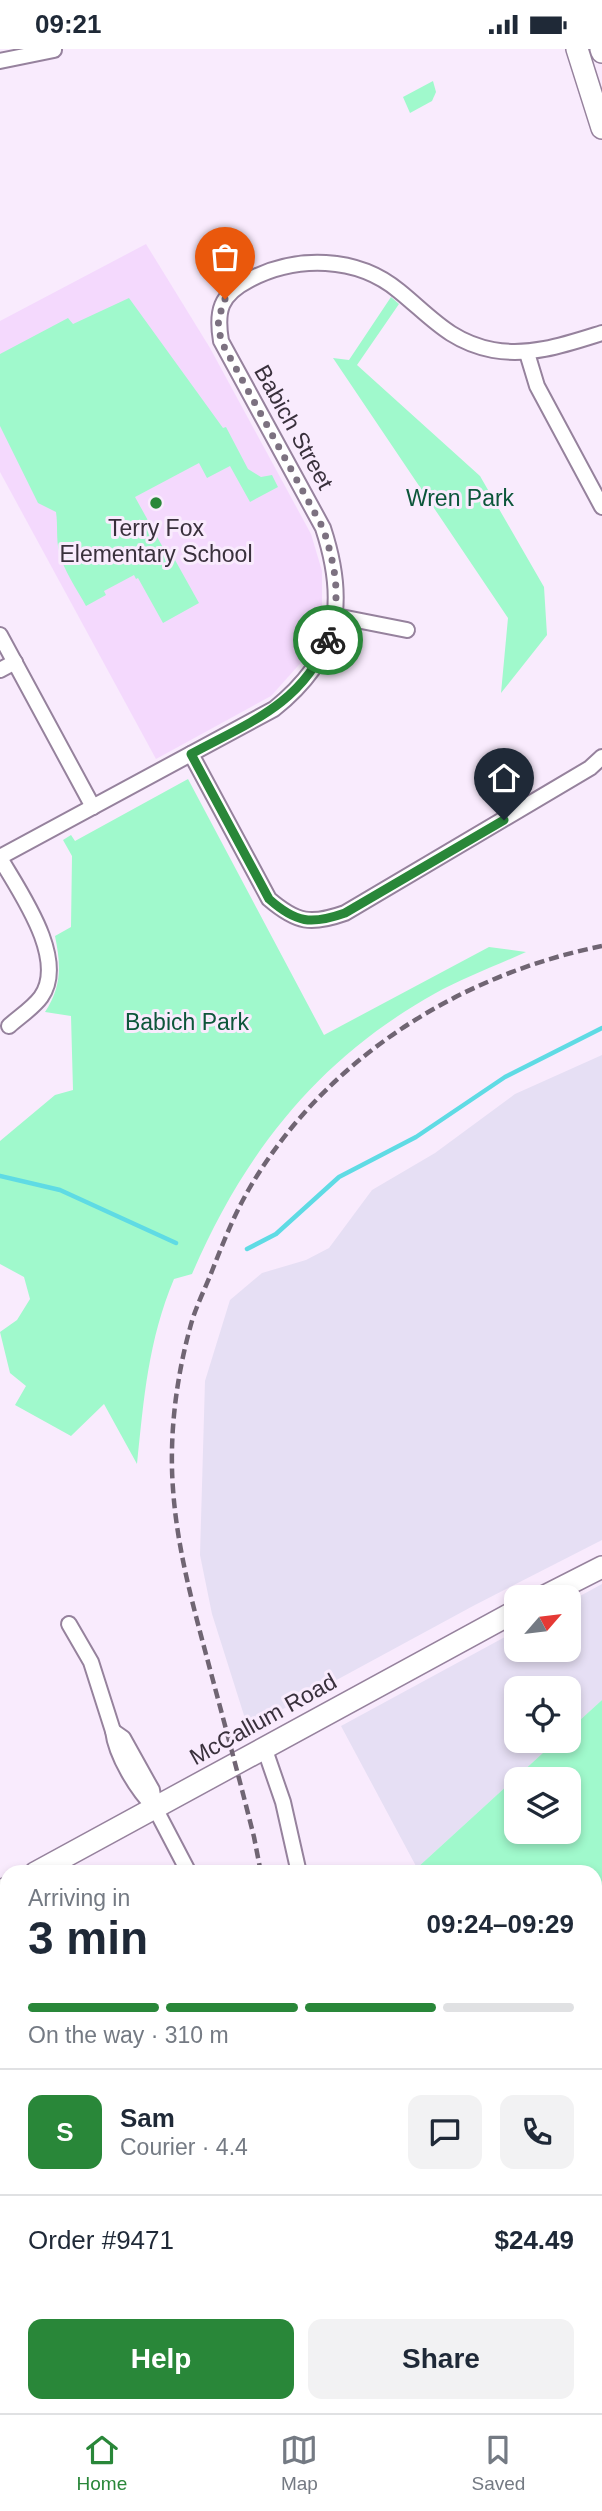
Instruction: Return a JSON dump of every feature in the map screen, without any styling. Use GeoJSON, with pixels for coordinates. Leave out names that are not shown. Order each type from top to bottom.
{"type":"FeatureCollection","features":[{"type":"Feature","properties":{"kind":"street"},"geometry":{"type":"LineString","coordinates":[[577,49],[602,128]]}},
{"type":"Feature","properties":{"kind":"street"},"geometry":{"type":"LineString","coordinates":[[0,61],[54,50]]}},
{"type":"Feature","properties":{"kind":"street","name":"Babich Street"},"geometry":{"type":"LineString","coordinates":[[0,857],[274,709],[297,691],[327,643],[336,616],[337,586],[332,555],[323,528],[221,341],[218,320],[225,299],[239,285],[269,269],[302,262],[338,264],[369,273],[398,290],[430,320],[461,340],[492,350],[527,353],[602,333]]}},
{"type":"Feature","properties":{"kind":"street"},"geometry":{"type":"LineString","coordinates":[[527,353],[537,386],[602,507]]}},
{"type":"Feature","properties":{"kind":"street"},"geometry":{"type":"LineString","coordinates":[[336,616],[407,630]]}},
{"type":"Feature","properties":{"kind":"street"},"geometry":{"type":"LineString","coordinates":[[0,635],[93,807]]}},
{"type":"Feature","properties":{"kind":"street"},"geometry":{"type":"LineString","coordinates":[[0,670],[15,662]]}},
{"type":"Feature","properties":{"kind":"street"},"geometry":{"type":"LineString","coordinates":[[191,754],[269,899],[285,913],[304,921],[324,921],[345,913],[590,768],[602,757]]}},
{"type":"Feature","properties":{"kind":"street"},"geometry":{"type":"LineString","coordinates":[[0,857],[44,940],[49,960],[48,980],[41,996],[9,1026]]}},
{"type":"Feature","properties":{"kind":"street"},"geometry":{"type":"LineString","coordinates":[[567,1585],[602,1567]]}},
{"type":"Feature","properties":{"kind":"street","name":"McCallum Road"},"geometry":{"type":"LineString","coordinates":[[50,1865],[504,1617]]}},
{"type":"Feature","properties":{"kind":"street"},"geometry":{"type":"LineString","coordinates":[[69,1624],[91,1662],[113,1731],[123,1738],[152,1790],[155,1808],[185,1865]]}},
{"type":"Feature","properties":{"kind":"street"},"geometry":{"type":"LineString","coordinates":[[264,1747],[283,1802],[297,1865]]}},
{"type":"Feature","properties":{"kind":"shaded area","name":"Terry Fox Elementary School"},"geometry":{"type":"Polygon","coordinates":[[[146,244],[210,348],[311,534],[322,571],[322,614],[306,657],[271,696],[156,759],[0,472],[0,321],[146,244]]]}},
{"type":"Feature","properties":{"kind":"shaded area"},"geometry":{"type":"Polygon","coordinates":[[[602,1055],[602,1540],[514,1585],[504,1585],[504,1590],[248,1728],[212,1614],[200,1555],[205,1381],[230,1300],[262,1273],[306,1260],[329,1248],[372,1190],[435,1153],[515,1094],[602,1055]]]}},
{"type":"Feature","properties":{"kind":"shaded area"},"geometry":{"type":"Polygon","coordinates":[[[602,1584],[602,1700],[581,1719],[581,1676],[504,1676],[504,1753],[543,1753],[528,1767],[504,1767],[504,1789],[420,1865],[415,1865],[341,1726],[504,1638],[504,1663],[581,1663],[581,1595],[602,1584]]]}},
{"type":"Feature","properties":{"kind":"green space"},"geometry":{"type":"Polygon","coordinates":[[[433,81],[436,92],[432,101],[410,113],[403,97],[433,81]]]}},
{"type":"Feature","properties":{"kind":"green space","name":"Wren Park"},"geometry":{"type":"Polygon","coordinates":[[[391,297],[399,304],[357,365],[480,476],[544,587],[547,635],[501,693],[508,618],[333,358],[349,360],[391,297]]]}},
{"type":"Feature","properties":{"kind":"green space"},"geometry":{"type":"Polygon","coordinates":[[[129,298],[223,428],[226,427],[248,469],[261,477],[272,475],[278,487],[250,502],[230,466],[207,478],[199,463],[135,497],[166,553],[170,551],[199,603],[163,623],[134,575],[104,591],[106,595],[86,606],[61,558],[56,512],[38,503],[0,426],[0,354],[68,318],[73,324],[129,298]]]}},
{"type":"Feature","properties":{"kind":"green space","name":"Babich Park"},"geometry":{"type":"Polygon","coordinates":[[[188,779],[324,1035],[489,947],[526,952],[445,988],[392,1020],[320,1079],[261,1149],[235,1188],[192,1274],[174,1279],[153,1347],[137,1464],[104,1404],[71,1436],[15,1405],[26,1386],[10,1373],[0,1332],[17,1320],[30,1299],[24,1277],[0,1264],[0,1141],[55,1095],[73,1090],[71,1016],[45,1012],[55,993],[59,975],[55,936],[71,927],[72,856],[63,840],[71,835],[75,841],[188,779]]]}},
{"type":"Feature","properties":{"kind":"green space"},"geometry":{"type":"Polygon","coordinates":[[[602,1700],[602,1865],[420,1865],[504,1789],[504,1844],[581,1844],[581,1767],[528,1767],[543,1753],[581,1753],[581,1719],[602,1700]]]}},
{"type":"Feature","properties":{"kind":"waterway"},"geometry":{"type":"LineString","coordinates":[[247,1249],[276,1234],[339,1177],[416,1137],[505,1077],[602,1028]]}},
{"type":"Feature","properties":{"kind":"waterway"},"geometry":{"type":"LineString","coordinates":[[0,1176],[60,1190],[176,1243]]}},
{"type":"Feature","properties":{"kind":"railway"},"geometry":{"type":"LineString","coordinates":[[259,1865],[191,1595],[175,1511],[172,1469],[175,1408],[185,1347],[195,1313],[229,1229],[249,1189],[280,1143],[316,1101],[356,1063],[400,1030],[447,1002],[497,978],[549,959],[602,946]]}},
{"type":"Feature","properties":{"kind":"way so far"},"geometry":{"type":"LineString","coordinates":[[225,299],[218,320],[221,341],[323,528],[332,555],[337,586],[336,616],[328,640]]}},
{"type":"Feature","properties":{"kind":"place","name":"Terry Fox Elementary School"},"geometry":{"type":"Point","coordinates":[156,503]}},
{"type":"Feature","properties":{"kind":"route"},"geometry":{"type":"LineString","coordinates":[[328,640],[314,669],[297,691],[274,709],[191,754],[269,899],[285,913],[304,921],[324,921],[345,913],[504,820]]}}]}
